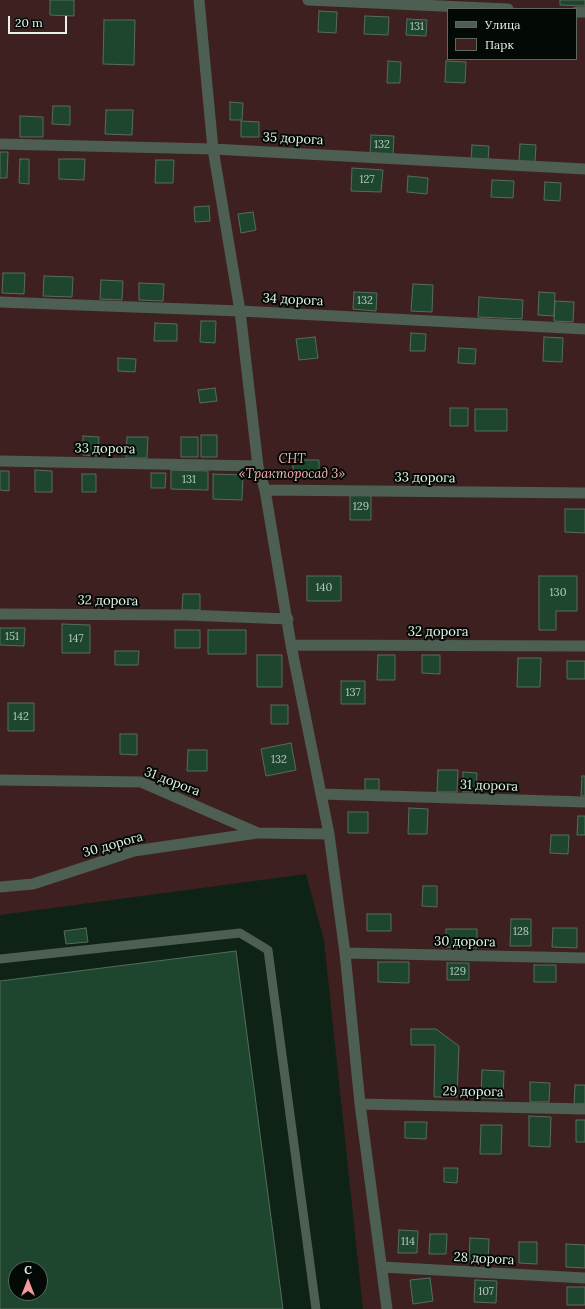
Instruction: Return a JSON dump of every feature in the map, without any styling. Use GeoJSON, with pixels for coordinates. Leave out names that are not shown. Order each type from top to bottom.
{"type":"FeatureCollection","features":[{"type":"Feature","properties":{"kind":"street"},"geometry":{"type":"LineString","coordinates":[[199,0],[213,149],[240,311],[258,466],[265,490],[288,619],[291,645],[328,834],[345,953],[360,1104],[387,1309]]}},
{"type":"Feature","properties":{"kind":"street"},"geometry":{"type":"LineString","coordinates":[[308,0],[486,8]]}},
{"type":"Feature","properties":{"kind":"street","name":"35 дорога"},"geometry":{"type":"LineString","coordinates":[[0,144],[213,149],[585,169]]}},
{"type":"Feature","properties":{"kind":"street","name":"34 дорога"},"geometry":{"type":"LineString","coordinates":[[0,302],[240,311],[585,329]]}},
{"type":"Feature","properties":{"kind":"street","name":"33 дорога"},"geometry":{"type":"LineString","coordinates":[[0,461],[258,466]]}},
{"type":"Feature","properties":{"kind":"street","name":"33 дорога"},"geometry":{"type":"LineString","coordinates":[[265,490],[585,493]]}},
{"type":"Feature","properties":{"kind":"street","name":"32 дорога"},"geometry":{"type":"LineString","coordinates":[[0,614],[186,615],[288,619]]}},
{"type":"Feature","properties":{"kind":"street","name":"32 дорога"},"geometry":{"type":"LineString","coordinates":[[291,645],[585,646]]}},
{"type":"Feature","properties":{"kind":"street","name":"31 дорога"},"geometry":{"type":"LineString","coordinates":[[0,780],[141,782],[258,833],[328,834]]}},
{"type":"Feature","properties":{"kind":"street","name":"31 дорога"},"geometry":{"type":"LineString","coordinates":[[321,794],[585,802]]}},
{"type":"Feature","properties":{"kind":"street","name":"30 дорога"},"geometry":{"type":"LineString","coordinates":[[0,887],[33,884],[134,851],[258,833]]}},
{"type":"Feature","properties":{"kind":"street","name":"30 дорога"},"geometry":{"type":"LineString","coordinates":[[345,953],[585,958]]}},
{"type":"Feature","properties":{"kind":"street","name":"29 дорога"},"geometry":{"type":"LineString","coordinates":[[360,1104],[585,1109]]}},
{"type":"Feature","properties":{"kind":"street","name":"28 дорога"},"geometry":{"type":"LineString","coordinates":[[382,1268],[585,1278]]}},
{"type":"Feature","properties":{"kind":"lane"},"geometry":{"type":"LineString","coordinates":[[0,959],[240,933],[268,950],[316,1309]]}},
{"type":"Feature","properties":{"kind":"green space","name":"СНТ «Тракторосад 3»"},"geometry":{"type":"Polygon","coordinates":[[[0,0],[585,0],[585,1309],[363,1309],[324,940],[306,874],[0,915],[0,0]]]}},
{"type":"Feature","properties":{"kind":"building"},"geometry":{"type":"Polygon","coordinates":[[[50,0],[74,0],[74,16],[50,15],[50,0]]]}},
{"type":"Feature","properties":{"kind":"building"},"geometry":{"type":"Polygon","coordinates":[[[560,0],[585,0],[585,6],[560,5],[560,0]]]}},
{"type":"Feature","properties":{"kind":"building"},"geometry":{"type":"Polygon","coordinates":[[[319,11],[337,12],[336,33],[318,32],[319,11]]]}},
{"type":"Feature","properties":{"kind":"building"},"geometry":{"type":"Polygon","coordinates":[[[365,16],[389,17],[388,35],[364,34],[365,16]]]}},
{"type":"Feature","properties":{"kind":"building"},"geometry":{"type":"Polygon","coordinates":[[[407,19],[427,20],[426,36],[406,35],[407,19]]]}},
{"type":"Feature","properties":{"kind":"building"},"geometry":{"type":"Polygon","coordinates":[[[104,20],[135,20],[134,65],[103,64],[104,20]]]}},
{"type":"Feature","properties":{"kind":"building"},"geometry":{"type":"Polygon","coordinates":[[[388,61],[401,62],[400,83],[387,83],[388,61]]]}},
{"type":"Feature","properties":{"kind":"building"},"geometry":{"type":"Polygon","coordinates":[[[446,61],[466,62],[465,83],[445,82],[446,61]]]}},
{"type":"Feature","properties":{"kind":"building"},"geometry":{"type":"Polygon","coordinates":[[[230,102],[243,103],[242,120],[230,120],[230,102]]]}},
{"type":"Feature","properties":{"kind":"building"},"geometry":{"type":"Polygon","coordinates":[[[53,106],[70,106],[70,125],[52,124],[53,106]]]}},
{"type":"Feature","properties":{"kind":"building"},"geometry":{"type":"Polygon","coordinates":[[[106,110],[133,110],[132,135],[105,134],[106,110]]]}},
{"type":"Feature","properties":{"kind":"building"},"geometry":{"type":"Polygon","coordinates":[[[20,116],[43,117],[43,137],[20,137],[20,116]]]}},
{"type":"Feature","properties":{"kind":"building"},"geometry":{"type":"Polygon","coordinates":[[[241,121],[259,122],[259,137],[241,137],[241,121]]]}},
{"type":"Feature","properties":{"kind":"building"},"geometry":{"type":"Polygon","coordinates":[[[371,135],[394,136],[393,155],[370,154],[371,135]]]}},
{"type":"Feature","properties":{"kind":"building"},"geometry":{"type":"Polygon","coordinates":[[[520,144],[536,145],[535,162],[519,161],[520,144]]]}},
{"type":"Feature","properties":{"kind":"building"},"geometry":{"type":"Polygon","coordinates":[[[472,145],[489,146],[488,161],[471,160],[472,145]]]}},
{"type":"Feature","properties":{"kind":"building"},"geometry":{"type":"Polygon","coordinates":[[[0,152],[8,152],[7,178],[0,178],[0,152]]]}},
{"type":"Feature","properties":{"kind":"building"},"geometry":{"type":"Polygon","coordinates":[[[20,159],[29,159],[29,184],[19,183],[20,159]]]}},
{"type":"Feature","properties":{"kind":"building"},"geometry":{"type":"Polygon","coordinates":[[[59,159],[85,159],[84,180],[59,179],[59,159]]]}},
{"type":"Feature","properties":{"kind":"building"},"geometry":{"type":"Polygon","coordinates":[[[156,160],[174,160],[173,183],[155,183],[156,160]]]}},
{"type":"Feature","properties":{"kind":"building"},"geometry":{"type":"Polygon","coordinates":[[[352,168],[383,170],[381,192],[351,191],[352,168]]]}},
{"type":"Feature","properties":{"kind":"building"},"geometry":{"type":"Polygon","coordinates":[[[408,176],[428,178],[427,194],[407,192],[408,176]]]}},
{"type":"Feature","properties":{"kind":"building"},"geometry":{"type":"Polygon","coordinates":[[[492,180],[514,181],[513,198],[491,197],[492,180]]]}},
{"type":"Feature","properties":{"kind":"building"},"geometry":{"type":"Polygon","coordinates":[[[545,182],[561,183],[560,201],[544,200],[545,182]]]}},
{"type":"Feature","properties":{"kind":"building"},"geometry":{"type":"Polygon","coordinates":[[[209,206],[210,221],[195,222],[194,207],[209,206]]]}},
{"type":"Feature","properties":{"kind":"building"},"geometry":{"type":"Polygon","coordinates":[[[253,212],[256,230],[241,233],[238,214],[253,212]]]}},
{"type":"Feature","properties":{"kind":"building"},"geometry":{"type":"Polygon","coordinates":[[[3,273],[25,273],[24,294],[2,293],[3,273]]]}},
{"type":"Feature","properties":{"kind":"building"},"geometry":{"type":"Polygon","coordinates":[[[44,276],[73,277],[72,297],[43,296],[44,276]]]}},
{"type":"Feature","properties":{"kind":"building"},"geometry":{"type":"Polygon","coordinates":[[[101,280],[123,281],[122,300],[100,299],[101,280]]]}},
{"type":"Feature","properties":{"kind":"building"},"geometry":{"type":"Polygon","coordinates":[[[139,283],[164,284],[163,301],[139,300],[139,283]]]}},
{"type":"Feature","properties":{"kind":"building"},"geometry":{"type":"Polygon","coordinates":[[[413,284],[433,285],[432,312],[411,311],[413,284]]]}},
{"type":"Feature","properties":{"kind":"building"},"geometry":{"type":"Polygon","coordinates":[[[354,292],[377,293],[376,311],[353,309],[354,292]]]}},
{"type":"Feature","properties":{"kind":"building"},"geometry":{"type":"Polygon","coordinates":[[[539,292],[555,293],[554,316],[538,315],[539,292]]]}},
{"type":"Feature","properties":{"kind":"building"},"geometry":{"type":"Polygon","coordinates":[[[479,297],[523,300],[522,319],[478,317],[479,297]]]}},
{"type":"Feature","properties":{"kind":"building"},"geometry":{"type":"Polygon","coordinates":[[[555,301],[574,302],[573,322],[554,321],[555,301]]]}},
{"type":"Feature","properties":{"kind":"building"},"geometry":{"type":"Polygon","coordinates":[[[201,321],[216,321],[215,343],[200,342],[201,321]]]}},
{"type":"Feature","properties":{"kind":"building"},"geometry":{"type":"Polygon","coordinates":[[[155,323],[177,324],[177,341],[154,341],[155,323]]]}},
{"type":"Feature","properties":{"kind":"building"},"geometry":{"type":"Polygon","coordinates":[[[411,333],[426,334],[425,351],[410,351],[411,333]]]}},
{"type":"Feature","properties":{"kind":"building"},"geometry":{"type":"Polygon","coordinates":[[[315,337],[318,358],[299,360],[296,339],[315,337]]]}},
{"type":"Feature","properties":{"kind":"building"},"geometry":{"type":"Polygon","coordinates":[[[544,337],[563,338],[562,362],[543,361],[544,337]]]}},
{"type":"Feature","properties":{"kind":"building"},"geometry":{"type":"Polygon","coordinates":[[[459,348],[476,349],[475,364],[458,363],[459,348]]]}},
{"type":"Feature","properties":{"kind":"building"},"geometry":{"type":"Polygon","coordinates":[[[118,358],[136,359],[135,372],[118,371],[118,358]]]}},
{"type":"Feature","properties":{"kind":"building"},"geometry":{"type":"Polygon","coordinates":[[[215,388],[217,401],[200,403],[198,390],[215,388]]]}},
{"type":"Feature","properties":{"kind":"building"},"geometry":{"type":"Polygon","coordinates":[[[450,408],[468,408],[468,426],[450,426],[450,408]]]}},
{"type":"Feature","properties":{"kind":"building"},"geometry":{"type":"Polygon","coordinates":[[[475,409],[507,409],[507,431],[475,431],[475,409]]]}},
{"type":"Feature","properties":{"kind":"building"},"geometry":{"type":"Polygon","coordinates":[[[201,435],[217,435],[217,457],[201,457],[201,435]]]}},
{"type":"Feature","properties":{"kind":"building"},"geometry":{"type":"Polygon","coordinates":[[[83,436],[99,437],[98,456],[83,455],[83,436]]]}},
{"type":"Feature","properties":{"kind":"building"},"geometry":{"type":"Polygon","coordinates":[[[127,437],[148,437],[147,458],[126,458],[127,437]]]}},
{"type":"Feature","properties":{"kind":"building"},"geometry":{"type":"Polygon","coordinates":[[[181,437],[198,437],[198,457],[181,457],[181,437]]]}},
{"type":"Feature","properties":{"kind":"building"},"geometry":{"type":"Polygon","coordinates":[[[293,460],[319,460],[319,477],[293,476],[293,460]]]}},
{"type":"Feature","properties":{"kind":"building"},"geometry":{"type":"Polygon","coordinates":[[[35,470],[52,471],[52,492],[35,492],[35,470]]]}},
{"type":"Feature","properties":{"kind":"building"},"geometry":{"type":"Polygon","coordinates":[[[171,470],[208,471],[208,490],[171,489],[171,470]]]}},
{"type":"Feature","properties":{"kind":"building"},"geometry":{"type":"Polygon","coordinates":[[[0,471],[9,471],[9,491],[0,490],[0,471]]]}},
{"type":"Feature","properties":{"kind":"building"},"geometry":{"type":"Polygon","coordinates":[[[151,473],[166,473],[165,488],[151,488],[151,473]]]}},
{"type":"Feature","properties":{"kind":"building"},"geometry":{"type":"Polygon","coordinates":[[[82,474],[96,474],[96,492],[82,492],[82,474]]]}},
{"type":"Feature","properties":{"kind":"building"},"geometry":{"type":"Polygon","coordinates":[[[213,474],[243,475],[242,500],[213,499],[213,474]]]}},
{"type":"Feature","properties":{"kind":"building"},"geometry":{"type":"Polygon","coordinates":[[[350,494],[371,494],[371,520],[350,520],[350,494]]]}},
{"type":"Feature","properties":{"kind":"building"},"geometry":{"type":"Polygon","coordinates":[[[565,509],[585,509],[585,533],[565,532],[565,509]]]}},
{"type":"Feature","properties":{"kind":"building"},"geometry":{"type":"Polygon","coordinates":[[[307,576],[341,576],[341,601],[307,601],[307,576]]]}},
{"type":"Feature","properties":{"kind":"building"},"geometry":{"type":"Polygon","coordinates":[[[539,576],[577,576],[577,611],[556,611],[556,630],[539,630],[539,576]]]}},
{"type":"Feature","properties":{"kind":"building"},"geometry":{"type":"Polygon","coordinates":[[[183,594],[200,594],[200,610],[182,610],[183,594]]]}},
{"type":"Feature","properties":{"kind":"building"},"geometry":{"type":"Polygon","coordinates":[[[62,624],[90,625],[90,653],[62,653],[62,624]]]}},
{"type":"Feature","properties":{"kind":"building"},"geometry":{"type":"Polygon","coordinates":[[[0,628],[25,628],[24,646],[0,645],[0,628]]]}},
{"type":"Feature","properties":{"kind":"building"},"geometry":{"type":"Polygon","coordinates":[[[175,630],[200,630],[200,648],[175,648],[175,630]]]}},
{"type":"Feature","properties":{"kind":"building"},"geometry":{"type":"Polygon","coordinates":[[[208,630],[246,630],[246,654],[208,654],[208,630]]]}},
{"type":"Feature","properties":{"kind":"building"},"geometry":{"type":"Polygon","coordinates":[[[115,651],[139,651],[138,665],[115,665],[115,651]]]}},
{"type":"Feature","properties":{"kind":"building"},"geometry":{"type":"Polygon","coordinates":[[[257,655],[282,655],[282,687],[257,687],[257,655]]]}},
{"type":"Feature","properties":{"kind":"building"},"geometry":{"type":"Polygon","coordinates":[[[378,655],[395,655],[395,680],[377,680],[378,655]]]}},
{"type":"Feature","properties":{"kind":"building"},"geometry":{"type":"Polygon","coordinates":[[[422,655],[440,655],[440,674],[422,673],[422,655]]]}},
{"type":"Feature","properties":{"kind":"building"},"geometry":{"type":"Polygon","coordinates":[[[518,658],[541,658],[540,687],[517,687],[518,658]]]}},
{"type":"Feature","properties":{"kind":"building"},"geometry":{"type":"Polygon","coordinates":[[[567,661],[585,661],[585,679],[567,679],[567,661]]]}},
{"type":"Feature","properties":{"kind":"building"},"geometry":{"type":"Polygon","coordinates":[[[341,681],[365,681],[365,704],[341,704],[341,681]]]}},
{"type":"Feature","properties":{"kind":"building"},"geometry":{"type":"Polygon","coordinates":[[[8,703],[34,703],[34,731],[8,731],[8,703]]]}},
{"type":"Feature","properties":{"kind":"building"},"geometry":{"type":"Polygon","coordinates":[[[271,705],[288,705],[288,724],[271,724],[271,705]]]}},
{"type":"Feature","properties":{"kind":"building"},"geometry":{"type":"Polygon","coordinates":[[[120,734],[137,734],[137,755],[120,754],[120,734]]]}},
{"type":"Feature","properties":{"kind":"building"},"geometry":{"type":"Polygon","coordinates":[[[291,743],[296,770],[266,776],[261,749],[291,743]]]}},
{"type":"Feature","properties":{"kind":"building"},"geometry":{"type":"Polygon","coordinates":[[[188,750],[207,750],[207,771],[187,771],[188,750]]]}},
{"type":"Feature","properties":{"kind":"building"},"geometry":{"type":"Polygon","coordinates":[[[438,770],[458,770],[457,792],[437,792],[438,770]]]}},
{"type":"Feature","properties":{"kind":"building"},"geometry":{"type":"Polygon","coordinates":[[[463,772],[477,773],[476,792],[463,792],[463,772]]]}},
{"type":"Feature","properties":{"kind":"building"},"geometry":{"type":"Polygon","coordinates":[[[582,776],[585,776],[585,796],[581,796],[582,776]]]}},
{"type":"Feature","properties":{"kind":"building"},"geometry":{"type":"Polygon","coordinates":[[[365,779],[379,779],[379,790],[365,790],[365,779]]]}},
{"type":"Feature","properties":{"kind":"building"},"geometry":{"type":"Polygon","coordinates":[[[409,808],[428,809],[427,834],[408,834],[409,808]]]}},
{"type":"Feature","properties":{"kind":"building"},"geometry":{"type":"Polygon","coordinates":[[[348,812],[368,812],[368,833],[348,833],[348,812]]]}},
{"type":"Feature","properties":{"kind":"building"},"geometry":{"type":"Polygon","coordinates":[[[578,816],[585,816],[585,835],[577,835],[578,816]]]}},
{"type":"Feature","properties":{"kind":"building"},"geometry":{"type":"Polygon","coordinates":[[[551,835],[569,835],[568,854],[550,853],[551,835]]]}},
{"type":"Feature","properties":{"kind":"building"},"geometry":{"type":"Polygon","coordinates":[[[423,886],[437,886],[437,907],[422,906],[423,886]]]}},
{"type":"Feature","properties":{"kind":"building"},"geometry":{"type":"Polygon","coordinates":[[[367,914],[391,914],[391,931],[367,931],[367,914]]]}},
{"type":"Feature","properties":{"kind":"building"},"geometry":{"type":"Polygon","coordinates":[[[511,919],[531,919],[531,946],[510,946],[511,919]]]}},
{"type":"Feature","properties":{"kind":"building"},"geometry":{"type":"Polygon","coordinates":[[[86,928],[88,942],[66,944],[64,931],[86,928]]]}},
{"type":"Feature","properties":{"kind":"building"},"geometry":{"type":"Polygon","coordinates":[[[553,928],[577,928],[577,948],[552,947],[553,928]]]}},
{"type":"Feature","properties":{"kind":"building"},"geometry":{"type":"Polygon","coordinates":[[[446,929],[477,929],[477,948],[446,947],[446,929]]]}},
{"type":"Feature","properties":{"kind":"building"},"geometry":{"type":"Polygon","coordinates":[[[236,951],[283,1309],[0,1309],[0,981],[236,951]]]}},
{"type":"Feature","properties":{"kind":"building"},"geometry":{"type":"Polygon","coordinates":[[[378,962],[409,962],[409,983],[378,982],[378,962]]]}},
{"type":"Feature","properties":{"kind":"building"},"geometry":{"type":"Polygon","coordinates":[[[447,963],[469,963],[469,980],[447,980],[447,963]]]}},
{"type":"Feature","properties":{"kind":"building"},"geometry":{"type":"Polygon","coordinates":[[[534,965],[556,965],[556,982],[534,982],[534,965]]]}},
{"type":"Feature","properties":{"kind":"building"},"geometry":{"type":"Polygon","coordinates":[[[411,1029],[436,1029],[459,1046],[457,1097],[434,1097],[435,1045],[411,1045],[411,1029]]]}},
{"type":"Feature","properties":{"kind":"building"},"geometry":{"type":"Polygon","coordinates":[[[482,1070],[504,1071],[503,1099],[481,1098],[482,1070]]]}},
{"type":"Feature","properties":{"kind":"building"},"geometry":{"type":"Polygon","coordinates":[[[530,1082],[550,1083],[549,1102],[530,1102],[530,1082]]]}},
{"type":"Feature","properties":{"kind":"building"},"geometry":{"type":"Polygon","coordinates":[[[575,1085],[585,1085],[585,1104],[574,1104],[575,1085]]]}},
{"type":"Feature","properties":{"kind":"building"},"geometry":{"type":"Polygon","coordinates":[[[529,1116],[551,1117],[550,1147],[529,1146],[529,1116]]]}},
{"type":"Feature","properties":{"kind":"building"},"geometry":{"type":"Polygon","coordinates":[[[576,1120],[585,1120],[585,1142],[576,1142],[576,1120]]]}},
{"type":"Feature","properties":{"kind":"building"},"geometry":{"type":"Polygon","coordinates":[[[405,1122],[427,1122],[426,1139],[405,1138],[405,1122]]]}},
{"type":"Feature","properties":{"kind":"building"},"geometry":{"type":"Polygon","coordinates":[[[481,1125],[502,1125],[501,1154],[480,1154],[481,1125]]]}},
{"type":"Feature","properties":{"kind":"building"},"geometry":{"type":"Polygon","coordinates":[[[444,1168],[458,1168],[457,1183],[444,1182],[444,1168]]]}},
{"type":"Feature","properties":{"kind":"building"},"geometry":{"type":"Polygon","coordinates":[[[399,1230],[418,1231],[417,1253],[398,1253],[399,1230]]]}},
{"type":"Feature","properties":{"kind":"building"},"geometry":{"type":"Polygon","coordinates":[[[430,1234],[447,1234],[446,1254],[429,1254],[430,1234]]]}},
{"type":"Feature","properties":{"kind":"building"},"geometry":{"type":"Polygon","coordinates":[[[470,1238],[489,1239],[488,1263],[469,1262],[470,1238]]]}},
{"type":"Feature","properties":{"kind":"building"},"geometry":{"type":"Polygon","coordinates":[[[519,1242],[537,1242],[537,1264],[519,1263],[519,1242]]]}},
{"type":"Feature","properties":{"kind":"building"},"geometry":{"type":"Polygon","coordinates":[[[566,1244],[585,1245],[585,1268],[566,1267],[566,1244]]]}},
{"type":"Feature","properties":{"kind":"building"},"geometry":{"type":"Polygon","coordinates":[[[430,1278],[433,1301],[413,1304],[410,1280],[430,1278]]]}},
{"type":"Feature","properties":{"kind":"building"},"geometry":{"type":"Polygon","coordinates":[[[475,1280],[497,1281],[496,1303],[474,1302],[475,1280]]]}},
{"type":"Feature","properties":{"kind":"building"},"geometry":{"type":"Polygon","coordinates":[[[567,1287],[585,1287],[585,1305],[567,1305],[567,1287]]]}}]}
